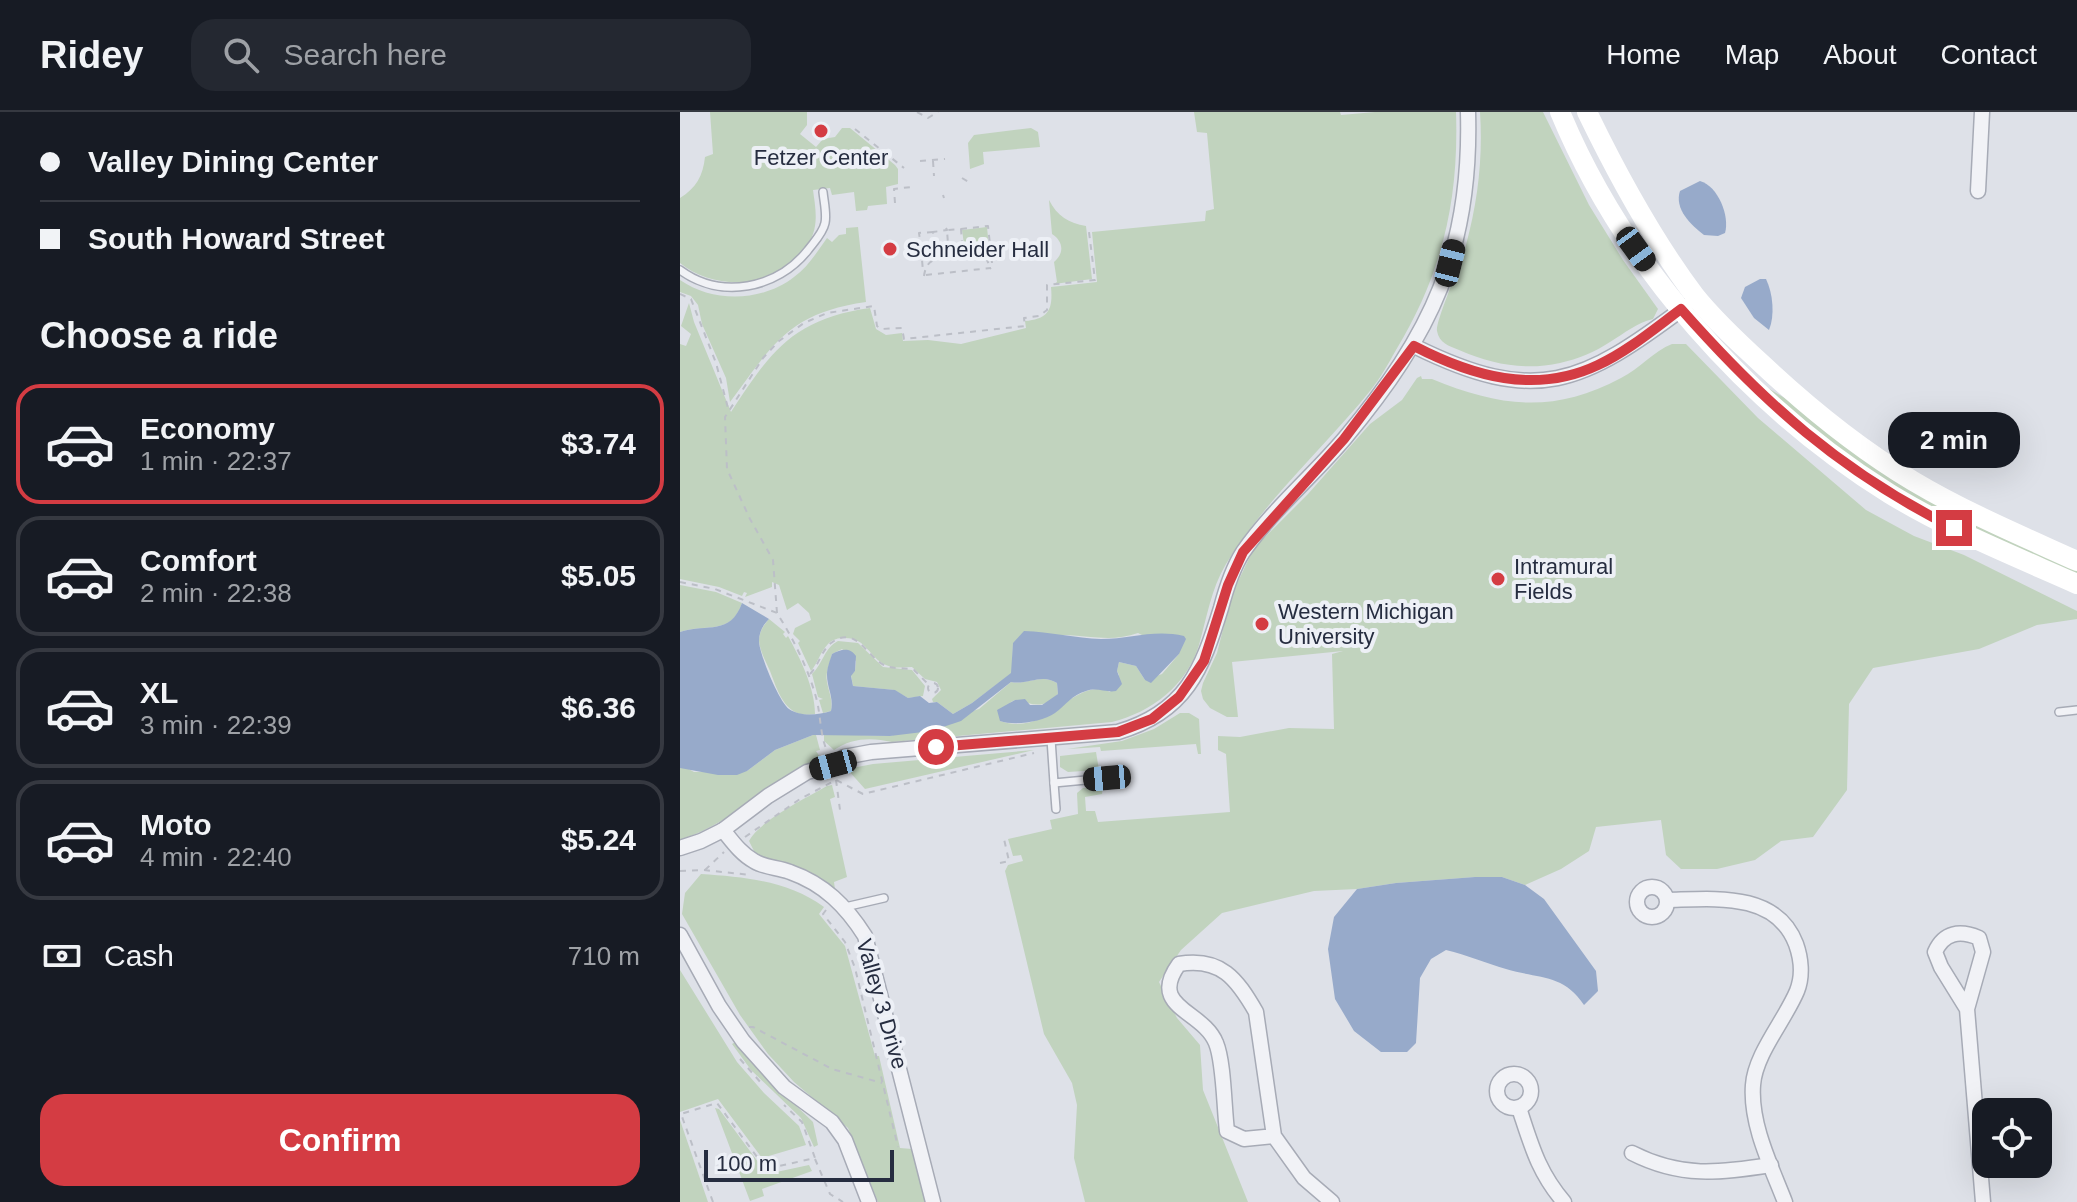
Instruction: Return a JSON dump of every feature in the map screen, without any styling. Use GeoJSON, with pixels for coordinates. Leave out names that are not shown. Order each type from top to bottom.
{"type":"FeatureCollection","features":[{"type":"Feature","properties":{"kind":"street"},"geometry":{"type":"LineString","coordinates":[[680,848],[723,830],[768,796],[807,772],[835,772],[844,757],[871,752],[1097,735],[1136,727],[1152,719],[1179,697],[1204,661],[1228,585],[1243,552],[1344,439],[1414,346],[1441,289],[1460,223],[1467,181],[1468,112]]}},
{"type":"Feature","properties":{"kind":"street"},"geometry":{"type":"LineString","coordinates":[[1560,112],[1588,172],[1621,228],[1689,304],[1852,441],[1927,489],[2077,561]]}},
{"type":"Feature","properties":{"kind":"street"},"geometry":{"type":"LineString","coordinates":[[1587,112],[1616,172],[1689,304],[1730,366],[1769,403],[1841,461],[1892,495],[2077,592]]}},
{"type":"Feature","properties":{"kind":"street"},"geometry":{"type":"LineString","coordinates":[[1978,191],[1982,112]]}},
{"type":"Feature","properties":{"kind":"street"},"geometry":{"type":"LineString","coordinates":[[1414,346],[1473,372],[1508,380],[1550,380],[1569,377],[1612,358],[1689,304]]}},
{"type":"Feature","properties":{"kind":"street"},"geometry":{"type":"LineString","coordinates":[[1999,550],[2077,584]]}},
{"type":"Feature","properties":{"kind":"street","name":"Valley 3 Drive"},"geometry":{"type":"LineString","coordinates":[[723,830],[754,861],[788,871],[820,887],[845,907],[865,936],[933,1202]]}},
{"type":"Feature","properties":{"kind":"street"},"geometry":{"type":"LineString","coordinates":[[1667,900],[1736,900],[1759,906],[1775,915],[1791,931],[1800,955],[1797,990],[1759,1065],[1753,1086],[1753,1102],[1762,1141],[1785,1202]]}},
{"type":"Feature","properties":{"kind":"street"},"geometry":{"type":"LineString","coordinates":[[1967,1009],[1935,952],[1941,939],[1955,933],[1967,933],[1979,938],[1983,952],[1967,1009],[1983,1202]]}},
{"type":"Feature","properties":{"kind":"street"},"geometry":{"type":"LineString","coordinates":[[682,943],[738,1033],[768,1071],[784,1087],[832,1122],[852,1154],[869,1202]]}},
{"type":"Feature","properties":{"kind":"street"},"geometry":{"type":"LineString","coordinates":[[1274,1136],[1244,1139],[1227,1131],[1216,1042],[1195,1018],[1178,1008],[1170,997],[1170,976],[1179,964],[1203,962],[1229,972],[1256,1012],[1274,1136],[1304,1178],[1332,1202]]}},
{"type":"Feature","properties":{"kind":"street"},"geometry":{"type":"LineString","coordinates":[[1519,1108],[1539,1167],[1548,1184],[1564,1202]]}},
{"type":"Feature","properties":{"kind":"street"},"geometry":{"type":"LineString","coordinates":[[1632,1153],[1658,1167],[1691,1171],[1730,1171],[1771,1165]]}},
{"type":"Feature","properties":{"kind":"lane"},"geometry":{"type":"LineString","coordinates":[[680,270],[696,281],[728,288],[759,284],[781,275],[801,259],[825,224],[823,192]]}},
{"type":"Feature","properties":{"kind":"lane"},"geometry":{"type":"LineString","coordinates":[[2059,712],[2077,710]]}},
{"type":"Feature","properties":{"kind":"lane"},"geometry":{"type":"LineString","coordinates":[[1051,739],[1056,809]]}},
{"type":"Feature","properties":{"kind":"lane"},"geometry":{"type":"LineString","coordinates":[[1054,783],[1107,778]]}},
{"type":"Feature","properties":{"kind":"lane"},"geometry":{"type":"LineString","coordinates":[[845,907],[884,898]]}},
{"type":"Feature","properties":{"kind":"path"},"geometry":{"type":"LineString","coordinates":[[917,112],[928,118],[938,112]]}},
{"type":"Feature","properties":{"kind":"path"},"geometry":{"type":"LineString","coordinates":[[855,129],[904,168]]}},
{"type":"Feature","properties":{"kind":"path"},"geometry":{"type":"LineString","coordinates":[[920,161],[945,159]]}},
{"type":"Feature","properties":{"kind":"path"},"geometry":{"type":"LineString","coordinates":[[933,160],[934,176]]}},
{"type":"Feature","properties":{"kind":"path"},"geometry":{"type":"LineString","coordinates":[[962,178],[972,184]]}},
{"type":"Feature","properties":{"kind":"path"},"geometry":{"type":"LineString","coordinates":[[895,203],[894,189],[911,187]]}},
{"type":"Feature","properties":{"kind":"path"},"geometry":{"type":"LineString","coordinates":[[924,275],[919,233],[947,229],[988,226],[991,268]]}},
{"type":"Feature","properties":{"kind":"path"},"geometry":{"type":"LineString","coordinates":[[947,229],[950,259]]}},
{"type":"Feature","properties":{"kind":"path"},"geometry":{"type":"LineString","coordinates":[[921,247],[962,243],[961,229]]}},
{"type":"Feature","properties":{"kind":"path"},"geometry":{"type":"LineString","coordinates":[[933,232],[934,246]]}},
{"type":"Feature","properties":{"kind":"path"},"geometry":{"type":"LineString","coordinates":[[840,810],[835,772],[820,736],[819,714],[809,675],[777,613],[773,560],[727,469],[725,417],[763,358],[779,341],[804,323],[827,313],[874,306],[877,326],[881,329],[902,328],[904,339],[1025,326],[1024,318],[1039,316],[1047,310],[1047,285],[1095,280],[1089,232]]}},
{"type":"Feature","properties":{"kind":"path"},"geometry":{"type":"LineString","coordinates":[[924,275],[926,266],[933,260],[982,255],[990,261],[991,268]]}},
{"type":"Feature","properties":{"kind":"path"},"geometry":{"type":"LineString","coordinates":[[924,275],[991,268]]}},
{"type":"Feature","properties":{"kind":"path"},"geometry":{"type":"LineString","coordinates":[[680,294],[691,299],[716,363],[729,410]]}},
{"type":"Feature","properties":{"kind":"path"},"geometry":{"type":"LineString","coordinates":[[680,582],[715,589],[777,613]]}},
{"type":"Feature","properties":{"kind":"path"},"geometry":{"type":"LineString","coordinates":[[809,675],[831,643],[855,639],[882,664],[895,669],[914,670],[929,685]]}},
{"type":"Feature","properties":{"kind":"path"},"geometry":{"type":"LineString","coordinates":[[835,772],[863,794],[1035,753]]}},
{"type":"Feature","properties":{"kind":"path"},"geometry":{"type":"LineString","coordinates":[[704,870],[835,772]]}},
{"type":"Feature","properties":{"kind":"path"},"geometry":{"type":"LineString","coordinates":[[1000,863],[1009,861],[1004,839]]}},
{"type":"Feature","properties":{"kind":"path"},"geometry":{"type":"LineString","coordinates":[[680,871],[704,870],[759,876]]}},
{"type":"Feature","properties":{"kind":"path"},"geometry":{"type":"LineString","coordinates":[[829,906],[823,914],[845,942],[855,968],[898,1147]]}},
{"type":"Feature","properties":{"kind":"path"},"geometry":{"type":"LineString","coordinates":[[738,1033],[753,1027],[832,1069],[883,1083]]}},
{"type":"Feature","properties":{"kind":"path"},"geometry":{"type":"LineString","coordinates":[[734,1051],[749,1072],[770,1092]]}},
{"type":"Feature","properties":{"kind":"path"},"geometry":{"type":"LineString","coordinates":[[781,1102],[802,1122],[830,1194],[843,1202]]}},
{"type":"Feature","properties":{"kind":"path"},"geometry":{"type":"LineString","coordinates":[[713,1202],[681,1114],[717,1103],[766,1169],[815,1158]]}},
{"type":"Feature","properties":{"kind":"green space"},"geometry":{"type":"Polygon","coordinates":[[[710,112],[807,112],[807,125],[800,134],[816,147],[823,139],[835,137],[842,128],[850,128],[895,165],[898,184],[886,187],[887,204],[856,211],[854,192],[832,195],[830,188],[813,190],[816,218],[813,234],[790,266],[773,275],[754,281],[735,282],[715,280],[696,273],[680,263],[680,198],[698,181],[705,157],[713,154],[710,112]]]}},
{"type":"Feature","properties":{"kind":"green space"},"geometry":{"type":"Polygon","coordinates":[[[1194,112],[1340,112],[1341,115],[1456,112],[1454,176],[1444,236],[1436,265],[1412,322],[1370,391],[1276,496],[1241,541],[1217,583],[1193,659],[1177,684],[1154,704],[1112,722],[892,742],[862,740],[834,750],[824,741],[824,734],[890,736],[979,709],[1011,682],[1046,679],[1057,683],[1058,694],[1053,699],[1043,704],[1015,700],[1000,721],[1018,724],[1033,721],[1085,692],[1097,689],[1110,692],[1119,675],[1119,662],[1136,666],[1145,680],[1162,674],[1179,654],[1138,633],[1111,638],[1060,635],[1013,643],[1012,673],[953,714],[933,702],[932,699],[941,690],[937,682],[925,679],[912,667],[896,667],[880,662],[852,639],[840,638],[830,642],[811,671],[798,643],[800,641],[793,634],[795,628],[811,620],[809,613],[798,603],[787,610],[779,585],[772,582],[772,587],[745,597],[747,593],[744,592],[742,596],[719,587],[680,579],[680,344],[686,346],[691,334],[681,326],[689,303],[731,412],[772,355],[787,341],[821,320],[844,313],[870,308],[876,329],[886,335],[902,333],[903,341],[961,344],[1026,328],[1025,321],[1048,312],[1051,287],[1097,282],[1092,232],[1205,221],[1206,211],[1214,209],[1207,133],[1197,132],[1194,112]]]}},
{"type":"Feature","properties":{"kind":"green space"},"geometry":{"type":"Polygon","coordinates":[[[1480,112],[1543,112],[1589,205],[1658,309],[1653,319],[1586,355],[1547,365],[1521,366],[1496,362],[1445,344],[1437,331],[1464,253],[1474,212],[1479,179],[1480,112]]]}},
{"type":"Feature","properties":{"kind":"green space"},"geometry":{"type":"Polygon","coordinates":[[[1031,128],[1038,132],[1040,147],[983,152],[984,164],[970,169],[968,143],[974,135],[1031,128]]]}},
{"type":"Feature","properties":{"kind":"green space"},"geometry":{"type":"Polygon","coordinates":[[[1049,200],[1064,218],[1086,226],[1092,279],[1054,284],[1057,282],[1054,262],[1060,255],[1061,247],[1052,234],[1049,200]]]}},
{"type":"Feature","properties":{"kind":"green space"},"geometry":{"type":"Polygon","coordinates":[[[858,227],[866,302],[818,314],[785,334],[730,402],[726,378],[702,324],[698,305],[691,296],[680,292],[680,280],[693,288],[722,296],[753,295],[767,291],[799,273],[827,238],[832,242],[839,235],[846,234],[846,228],[858,227]]]}},
{"type":"Feature","properties":{"kind":"green space"},"geometry":{"type":"Polygon","coordinates":[[[987,227],[990,259],[980,253],[951,256],[950,245],[964,244],[962,230],[987,227]]]}},
{"type":"Feature","properties":{"kind":"green space"},"geometry":{"type":"Polygon","coordinates":[[[1672,344],[1686,344],[1758,418],[1866,510],[1914,536],[1964,555],[2077,611],[2077,619],[2037,625],[1979,649],[1873,668],[1849,704],[1847,790],[1813,837],[1781,841],[1755,860],[1717,869],[1681,869],[1666,855],[1661,820],[1596,827],[1589,851],[1561,869],[1525,885],[1502,877],[1396,883],[1314,891],[1222,913],[1181,950],[1159,982],[1177,1018],[1200,1045],[1203,1090],[1248,1202],[1085,1202],[1074,1158],[1077,1105],[1072,1083],[1044,1034],[1005,871],[1008,865],[1023,861],[1021,855],[1013,856],[1008,839],[1052,829],[1050,820],[1078,814],[1077,793],[1083,788],[1103,786],[1102,794],[1085,797],[1086,811],[1095,811],[1098,822],[1230,812],[1226,754],[1218,750],[1218,736],[1240,737],[1289,728],[1334,729],[1332,654],[1343,651],[1232,662],[1238,717],[1227,717],[1210,708],[1201,691],[1217,653],[1232,594],[1254,548],[1308,494],[1370,424],[1402,400],[1417,378],[1432,379],[1481,396],[1550,402],[1596,390],[1621,378],[1672,344]]]}},
{"type":"Feature","properties":{"kind":"green space"},"geometry":{"type":"Polygon","coordinates":[[[1761,384],[2077,570],[2077,577],[1966,526],[1902,492],[1847,455],[1761,384]]]}},
{"type":"Feature","properties":{"kind":"green space"},"geometry":{"type":"Polygon","coordinates":[[[680,585],[716,592],[742,603],[737,613],[725,624],[680,632],[680,585]]]}},
{"type":"Feature","properties":{"kind":"green space"},"geometry":{"type":"Polygon","coordinates":[[[769,619],[785,632],[783,634],[786,638],[788,636],[797,654],[810,684],[815,714],[797,713],[780,695],[759,641],[769,619]]]}},
{"type":"Feature","properties":{"kind":"green space"},"geometry":{"type":"Polygon","coordinates":[[[838,641],[858,643],[883,667],[912,670],[925,686],[923,696],[908,698],[894,690],[853,686],[851,675],[855,671],[856,661],[842,649],[832,654],[827,671],[831,711],[823,713],[819,700],[823,699],[818,697],[812,674],[838,641]]]}},
{"type":"Feature","properties":{"kind":"green space"},"geometry":{"type":"Polygon","coordinates":[[[1180,713],[1189,713],[1199,719],[1201,754],[1198,754],[1196,744],[1101,751],[1100,747],[1067,749],[1122,741],[1154,729],[1180,713]]]}},
{"type":"Feature","properties":{"kind":"green space"},"geometry":{"type":"Polygon","coordinates":[[[816,735],[820,750],[816,751],[822,760],[717,824],[680,840],[680,768],[694,772],[747,771],[775,750],[816,735]]]}},
{"type":"Feature","properties":{"kind":"green space"},"geometry":{"type":"Polygon","coordinates":[[[1034,750],[865,789],[847,769],[873,764],[1034,750]]]}},
{"type":"Feature","properties":{"kind":"green space"},"geometry":{"type":"Polygon","coordinates":[[[1096,752],[1099,770],[1068,772],[1060,767],[1060,756],[1096,752]]]}},
{"type":"Feature","properties":{"kind":"green space"},"geometry":{"type":"Polygon","coordinates":[[[832,785],[835,797],[830,799],[847,877],[834,882],[835,889],[810,873],[756,855],[749,841],[773,818],[832,785]]]}},
{"type":"Feature","properties":{"kind":"green space"},"geometry":{"type":"Polygon","coordinates":[[[701,874],[781,886],[824,907],[819,914],[845,946],[875,1056],[879,1056],[900,1148],[912,1149],[925,1202],[878,1202],[848,1128],[794,1082],[768,1054],[740,1015],[682,914],[685,893],[701,874]]]}},
{"type":"Feature","properties":{"kind":"green space"},"geometry":{"type":"Polygon","coordinates":[[[680,970],[737,1062],[799,1126],[806,1145],[762,1158],[718,1099],[680,1112],[680,970]]]}},
{"type":"Feature","properties":{"kind":"green space"},"geometry":{"type":"Polygon","coordinates":[[[737,1041],[761,1072],[813,1122],[818,1145],[814,1147],[801,1118],[751,1070],[732,1044],[737,1041]]]}},
{"type":"Feature","properties":{"kind":"green space"},"geometry":{"type":"Polygon","coordinates":[[[715,1108],[719,1109],[767,1174],[809,1165],[812,1171],[762,1189],[764,1196],[750,1201],[715,1108]]]}},
{"type":"Feature","properties":{"kind":"green space"},"geometry":{"type":"Polygon","coordinates":[[[680,1120],[708,1202],[680,1202],[680,1120]]]}},
{"type":"Feature","properties":{"kind":"water"},"geometry":{"type":"Polygon","coordinates":[[[1700,181],[1717,195],[1724,210],[1725,233],[1718,236],[1704,235],[1699,231],[1679,204],[1680,191],[1700,181]]]}},
{"type":"Feature","properties":{"kind":"water"},"geometry":{"type":"Polygon","coordinates":[[[1766,279],[1772,298],[1769,330],[1754,318],[1741,298],[1745,287],[1766,279]]]}},
{"type":"Feature","properties":{"kind":"water"},"geometry":{"type":"Polygon","coordinates":[[[742,603],[769,619],[759,638],[766,666],[785,705],[794,712],[804,714],[831,711],[828,669],[832,654],[842,650],[851,651],[856,656],[855,671],[851,676],[853,686],[895,690],[908,698],[920,696],[929,703],[937,702],[953,714],[1011,673],[1013,643],[1024,631],[1101,639],[1173,634],[1186,639],[1179,654],[1151,683],[1145,680],[1136,666],[1119,662],[1117,671],[1122,684],[1116,691],[1090,690],[1081,693],[1055,713],[1036,721],[1000,721],[997,710],[1015,700],[1025,699],[1030,705],[1042,705],[1058,694],[1057,683],[1051,680],[1011,682],[961,721],[931,731],[890,736],[813,735],[775,750],[737,775],[680,768],[680,632],[724,624],[737,613],[742,603]]]}},
{"type":"Feature","properties":{"kind":"water"},"geometry":{"type":"Polygon","coordinates":[[[1502,877],[1525,885],[1544,899],[1596,971],[1598,991],[1584,1005],[1559,982],[1446,950],[1431,959],[1420,978],[1416,1043],[1407,1052],[1381,1052],[1354,1031],[1335,999],[1328,949],[1334,917],[1357,889],[1502,877]]]}},
{"type":"Feature","properties":{"kind":"place","name":"Fetzer Center"},"geometry":{"type":"Point","coordinates":[821,131]}},
{"type":"Feature","properties":{"kind":"place","name":"Schneider Hall"},"geometry":{"type":"Point","coordinates":[890,249]}},
{"type":"Feature","properties":{"kind":"place","name":"Intramural Fields"},"geometry":{"type":"Point","coordinates":[1498,579]}},
{"type":"Feature","properties":{"kind":"place","name":"Western Michigan University"},"geometry":{"type":"Point","coordinates":[1262,624]}},
{"type":"Feature","properties":{"kind":"route"},"geometry":{"type":"LineString","coordinates":[[936,747],[1118,732],[1152,719],[1179,697],[1204,661],[1228,585],[1243,552],[1344,439],[1414,346],[1439,359],[1491,377],[1550,380],[1569,377],[1612,358],[1681,309],[1730,366],[1779,412],[1841,461],[1892,495],[1954,528]]}}]}
